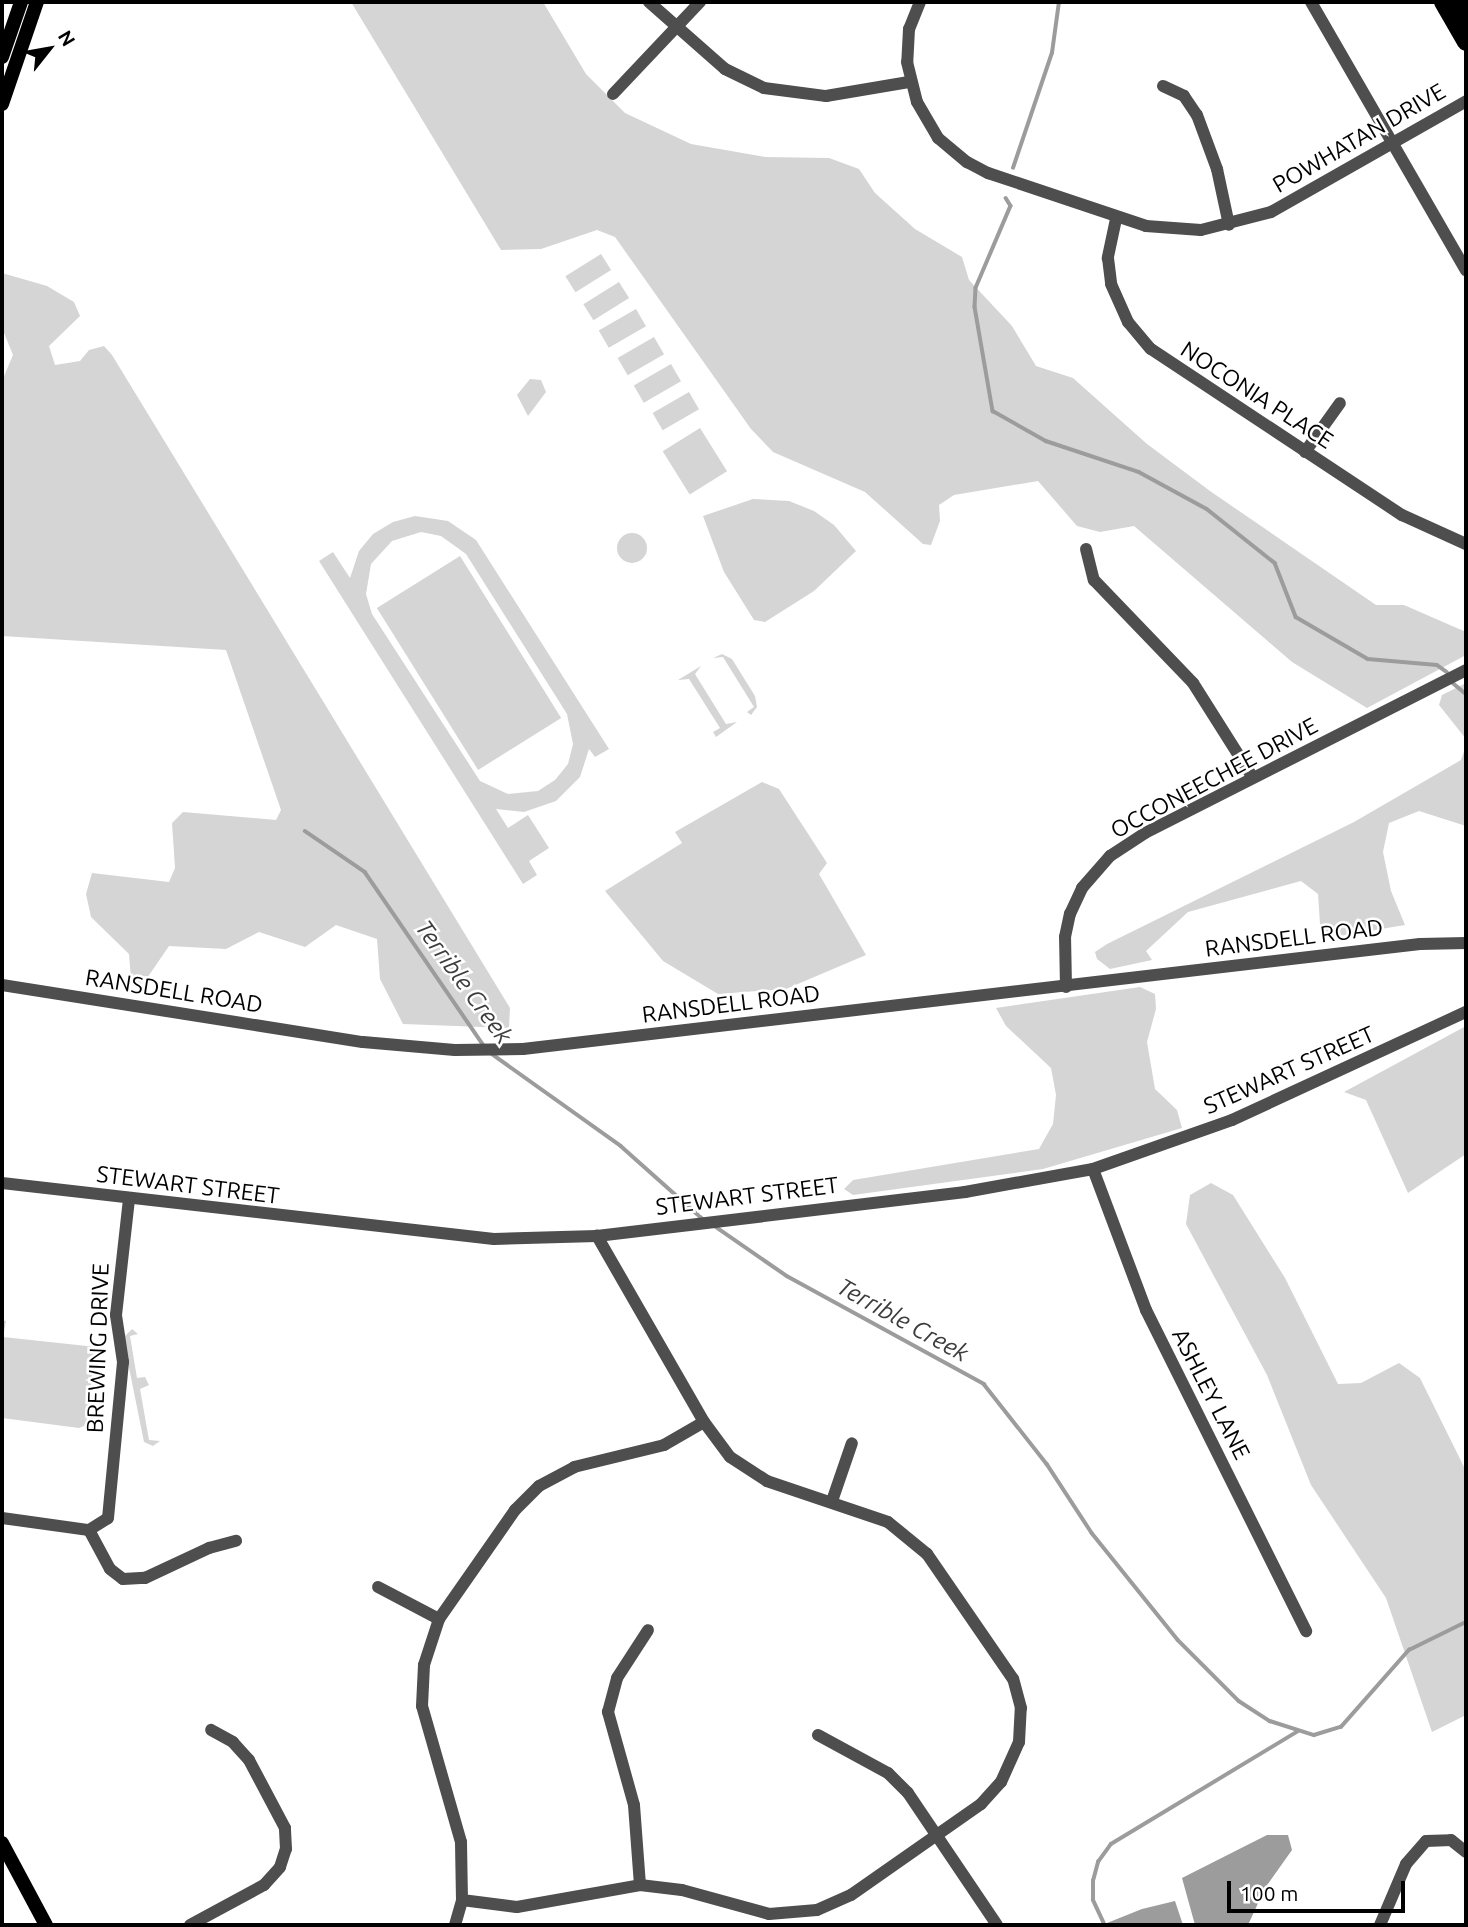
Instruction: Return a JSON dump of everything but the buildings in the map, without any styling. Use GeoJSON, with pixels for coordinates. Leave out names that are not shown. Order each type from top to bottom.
{"type":"FeatureCollection","features":[{"type":"Feature","properties":{"kind":"highway"},"geometry":{"type":"LineString","coordinates":[[1443,2],[1466,42]]}},
{"type":"Feature","properties":{"kind":"highway"},"geometry":{"type":"LineString","coordinates":[[1460,2],[1466,13]]}},
{"type":"Feature","properties":{"kind":"main road"},"geometry":{"type":"LineString","coordinates":[[2,57],[21,2]]}},
{"type":"Feature","properties":{"kind":"main road"},"geometry":{"type":"LineString","coordinates":[[2,104],[37,2]]}},
{"type":"Feature","properties":{"kind":"main road"},"geometry":{"type":"LineString","coordinates":[[2,1843],[46,1925]]}},
{"type":"Feature","properties":{"kind":"street"},"geometry":{"type":"LineString","coordinates":[[649,2],[725,69],[779,92],[842,95],[909,82]]}},
{"type":"Feature","properties":{"kind":"street"},"geometry":{"type":"LineString","coordinates":[[613,94],[700,2]]}},
{"type":"Feature","properties":{"kind":"street","name":"POWHATAN DRIVE"},"geometry":{"type":"LineString","coordinates":[[920,2],[907,44],[909,82],[926,122],[967,162],[1116,219],[1174,230],[1229,225],[1296,201],[1466,101]]}},
{"type":"Feature","properties":{"kind":"street"},"geometry":{"type":"LineString","coordinates":[[1311,2],[1466,270]]}},
{"type":"Feature","properties":{"kind":"street"},"geometry":{"type":"LineString","coordinates":[[1163,86],[1184,96],[1197,115],[1214,159],[1229,225]]}},
{"type":"Feature","properties":{"kind":"street","name":"NOCONIA PLACE"},"geometry":{"type":"LineString","coordinates":[[1116,219],[1108,258],[1111,284],[1119,307],[1138,336],[1166,360],[1402,515],[1466,544]]}},
{"type":"Feature","properties":{"kind":"street"},"geometry":{"type":"LineString","coordinates":[[1305,452],[1340,403]]}},
{"type":"Feature","properties":{"kind":"street"},"geometry":{"type":"LineString","coordinates":[[1086,549],[1094,580],[1193,683],[1253,778]]}},
{"type":"Feature","properties":{"kind":"street","name":"OCCONEECHEE DRIVE"},"geometry":{"type":"LineString","coordinates":[[1066,987],[1067,925],[1074,900],[1097,868],[1133,840],[1466,670]]}},
{"type":"Feature","properties":{"kind":"street","name":"RANSDELL ROAD"},"geometry":{"type":"LineString","coordinates":[[2,985],[363,1042],[455,1050],[553,1047],[1420,944],[1466,943]]}},
{"type":"Feature","properties":{"kind":"street","name":"STEWART STREET"},"geometry":{"type":"LineString","coordinates":[[2,1183],[494,1239],[597,1236],[965,1192],[1093,1168],[1232,1120],[1466,1012]]}},
{"type":"Feature","properties":{"kind":"street","name":"ASHLEY LANE"},"geometry":{"type":"LineString","coordinates":[[1093,1168],[1151,1321],[1306,1631]]}},
{"type":"Feature","properties":{"kind":"street","name":"BREWING DRIVE"},"geometry":{"type":"LineString","coordinates":[[89,1530],[108,1518],[123,1362],[116,1315],[129,1199]]}},
{"type":"Feature","properties":{"kind":"street"},"geometry":{"type":"LineString","coordinates":[[462,1900],[517,1907],[640,1885],[682,1890],[769,1914],[796,1914],[851,1895],[981,1804],[1010,1768],[1021,1730],[1017,1692],[995,1650],[916,1543],[888,1522],[767,1480],[739,1466],[704,1422],[597,1236]]}},
{"type":"Feature","properties":{"kind":"street"},"geometry":{"type":"LineString","coordinates":[[455,1925],[462,1900],[461,1842],[422,1706],[424,1665],[439,1619],[515,1510],[539,1486],[574,1467],[664,1444],[704,1422]]}},
{"type":"Feature","properties":{"kind":"street"},"geometry":{"type":"LineString","coordinates":[[832,1501],[852,1443]]}},
{"type":"Feature","properties":{"kind":"street"},"geometry":{"type":"LineString","coordinates":[[2,1518],[89,1530],[110,1569],[123,1579],[145,1578],[209,1548],[236,1541]]}},
{"type":"Feature","properties":{"kind":"street"},"geometry":{"type":"LineString","coordinates":[[378,1587],[439,1619]]}},
{"type":"Feature","properties":{"kind":"street"},"geometry":{"type":"LineString","coordinates":[[640,1885],[634,1805],[608,1712],[617,1678],[648,1630]]}},
{"type":"Feature","properties":{"kind":"street"},"geometry":{"type":"LineString","coordinates":[[190,1925],[264,1885],[280,1867],[286,1849],[285,1828],[249,1760],[233,1742],[211,1730]]}},
{"type":"Feature","properties":{"kind":"street"},"geometry":{"type":"LineString","coordinates":[[818,1735],[888,1773],[939,1834],[997,1925]]}},
{"type":"Feature","properties":{"kind":"street"},"geometry":{"type":"LineString","coordinates":[[1380,1925],[1406,1864],[1426,1841],[1442,1837],[1466,1852]]}},
{"type":"Feature","properties":{"kind":"shaded area"},"geometry":{"type":"Polygon","coordinates":[[[351,2],[543,2],[586,74],[625,113],[691,144],[765,157],[829,158],[859,169],[875,193],[915,229],[962,257],[969,280],[1012,326],[1036,366],[1073,378],[1147,444],[1210,491],[1376,605],[1404,605],[1466,632],[1466,655],[1367,708],[1292,662],[1134,526],[1100,532],[1077,526],[1038,481],[954,495],[939,505],[940,521],[931,545],[923,544],[865,492],[773,452],[751,429],[615,237],[597,230],[541,249],[501,250],[351,2]]]}},
{"type":"Feature","properties":{"kind":"shaded area"},"geometry":{"type":"Polygon","coordinates":[[[601,254],[611,270],[575,292],[565,276],[601,254]]]}},
{"type":"Feature","properties":{"kind":"shaded area"},"geometry":{"type":"Polygon","coordinates":[[[2,273],[47,286],[74,302],[80,316],[49,346],[55,365],[80,361],[89,350],[104,346],[112,355],[510,1008],[509,1028],[403,1024],[380,979],[377,939],[336,925],[305,947],[259,932],[226,949],[169,946],[143,984],[131,979],[129,954],[91,917],[86,894],[92,873],[169,882],[175,868],[172,823],[183,812],[276,820],[281,810],[226,650],[2,636],[2,381],[13,355],[2,328],[2,273]]]}},
{"type":"Feature","properties":{"kind":"shaded area"},"geometry":{"type":"Polygon","coordinates":[[[619,282],[629,298],[593,320],[583,304],[619,282]]]}},
{"type":"Feature","properties":{"kind":"shaded area"},"geometry":{"type":"Polygon","coordinates":[[[636,309],[646,326],[609,348],[599,330],[636,309]]]}},
{"type":"Feature","properties":{"kind":"shaded area"},"geometry":{"type":"Polygon","coordinates":[[[654,337],[664,354],[628,375],[618,358],[654,337]]]}},
{"type":"Feature","properties":{"kind":"shaded area"},"geometry":{"type":"Polygon","coordinates":[[[671,364],[681,381],[644,403],[634,386],[671,364]]]}},
{"type":"Feature","properties":{"kind":"shaded area"},"geometry":{"type":"Polygon","coordinates":[[[530,379],[541,380],[546,392],[528,416],[517,395],[530,379]]]}},
{"type":"Feature","properties":{"kind":"shaded area"},"geometry":{"type":"Polygon","coordinates":[[[689,392],[699,409],[663,430],[653,413],[689,392]]]}},
{"type":"Feature","properties":{"kind":"shaded area"},"geometry":{"type":"Polygon","coordinates":[[[700,428],[727,471],[690,495],[663,451],[700,428]]]}},
{"type":"Feature","properties":{"kind":"shaded area"},"geometry":{"type":"Polygon","coordinates":[[[753,499],[789,501],[814,511],[834,525],[856,551],[814,591],[765,622],[754,620],[724,572],[703,516],[753,499]]]}},
{"type":"Feature","properties":{"kind":"shaded area"},"geometry":{"type":"Polygon","coordinates":[[[415,516],[448,521],[476,540],[609,749],[595,757],[589,749],[580,777],[556,801],[524,812],[496,809],[508,828],[528,815],[549,848],[529,861],[537,875],[523,884],[319,561],[333,552],[350,578],[359,551],[373,534],[393,522],[415,516]],[[421,532],[392,541],[371,564],[366,594],[372,614],[480,781],[508,794],[538,791],[555,780],[568,764],[573,744],[567,714],[466,554],[441,536],[421,532]]]}},
{"type":"Feature","properties":{"kind":"shaded area"},"geometry":{"type":"Polygon","coordinates":[[[632,533],[638,534],[646,542],[646,554],[638,562],[632,563],[626,562],[618,554],[617,548],[618,542],[626,534],[632,533]]]}},
{"type":"Feature","properties":{"kind":"shaded area"},"geometry":{"type":"Polygon","coordinates":[[[460,556],[561,718],[478,770],[377,608],[460,556]]]}},
{"type":"Feature","properties":{"kind":"shaded area"},"geometry":{"type":"Polygon","coordinates":[[[722,654],[732,659],[755,696],[757,707],[751,715],[747,712],[754,707],[723,657],[713,658],[722,654]]]}},
{"type":"Feature","properties":{"kind":"shaded area"},"geometry":{"type":"Polygon","coordinates":[[[701,666],[695,674],[726,724],[737,722],[716,737],[713,732],[720,728],[689,679],[678,680],[701,666]]]}},
{"type":"Feature","properties":{"kind":"shaded area"},"geometry":{"type":"Polygon","coordinates":[[[1466,683],[1466,739],[1439,705],[1442,695],[1466,683]]]}},
{"type":"Feature","properties":{"kind":"shaded area"},"geometry":{"type":"Polygon","coordinates":[[[1466,746],[1466,826],[1419,811],[1389,823],[1383,852],[1391,891],[1405,925],[1321,939],[1318,894],[1301,881],[1188,912],[1146,951],[1152,960],[1110,969],[1097,959],[1095,952],[1107,944],[1354,822],[1461,760],[1466,746]]]}},
{"type":"Feature","properties":{"kind":"shaded area"},"geometry":{"type":"Polygon","coordinates":[[[762,782],[779,789],[827,863],[819,874],[866,955],[786,989],[718,994],[663,961],[605,891],[682,843],[675,832],[762,782]]]}},
{"type":"Feature","properties":{"kind":"shaded area"},"geometry":{"type":"Polygon","coordinates":[[[1140,987],[1155,994],[1156,1009],[1147,1042],[1155,1089],[1177,1110],[1182,1128],[1043,1169],[853,1195],[844,1189],[853,1180],[1039,1149],[1053,1124],[1056,1095],[1051,1068],[1006,1026],[996,1008],[1140,987]]]}},
{"type":"Feature","properties":{"kind":"shaded area"},"geometry":{"type":"Polygon","coordinates":[[[1466,1026],[1466,1154],[1408,1193],[1366,1100],[1344,1092],[1466,1026]]]}},
{"type":"Feature","properties":{"kind":"shaded area"},"geometry":{"type":"Polygon","coordinates":[[[1211,1183],[1233,1195],[1285,1278],[1338,1384],[1361,1383],[1399,1363],[1420,1378],[1466,1471],[1466,1715],[1432,1732],[1386,1598],[1311,1485],[1267,1375],[1186,1224],[1190,1195],[1211,1183]]]}},
{"type":"Feature","properties":{"kind":"shaded area"},"geometry":{"type":"Polygon","coordinates":[[[2,1320],[6,1321],[3,1337],[96,1347],[86,1425],[79,1428],[2,1418],[2,1320]]]}},
{"type":"Feature","properties":{"kind":"shaded area"},"geometry":{"type":"Polygon","coordinates":[[[132,1329],[138,1334],[130,1336],[137,1378],[145,1377],[149,1385],[140,1389],[149,1440],[160,1441],[153,1446],[144,1442],[123,1338],[132,1329]]]}},
{"type":"Feature","properties":{"kind":"shaded area"},"geometry":{"type":"Polygon","coordinates":[[[1267,1835],[1288,1835],[1292,1850],[1265,1888],[1248,1925],[1195,1925],[1182,1878],[1267,1835]]]}},
{"type":"Feature","properties":{"kind":"shaded area"},"geometry":{"type":"Polygon","coordinates":[[[1175,1901],[1183,1925],[1102,1925],[1142,1909],[1175,1901]]]}},
{"type":"Feature","properties":{"kind":"waterway"},"geometry":{"type":"LineString","coordinates":[[1013,168],[1052,53],[1059,2]]}},
{"type":"Feature","properties":{"kind":"waterway"},"geometry":{"type":"LineString","coordinates":[[1006,198],[1011,206],[976,288],[975,307],[993,411],[1046,441],[1139,472],[1207,509],[1275,563],[1296,617],[1368,659],[1437,665],[1447,672]]}},
{"type":"Feature","properties":{"kind":"waterway"},"geometry":{"type":"LineString","coordinates":[[1453,683],[1466,694]]}},
{"type":"Feature","properties":{"kind":"waterway","name":"Terrible Creek"},"geometry":{"type":"LineString","coordinates":[[305,831],[365,872],[484,1046]]}},
{"type":"Feature","properties":{"kind":"waterway","name":"Terrible Creek"},"geometry":{"type":"LineString","coordinates":[[492,1054],[621,1146],[703,1219]]}},
{"type":"Feature","properties":{"kind":"waterway","name":"Terrible Creek"},"geometry":{"type":"LineString","coordinates":[[716,1227],[787,1276],[984,1384],[1047,1464],[1092,1533],[1178,1640],[1239,1701],[1270,1721],[1314,1735],[1341,1727],[1409,1650],[1466,1622]]}},
{"type":"Feature","properties":{"kind":"waterway"},"geometry":{"type":"LineString","coordinates":[[1104,1924],[1093,1900],[1093,1881],[1098,1862],[1111,1844],[1297,1732]]}}]}
